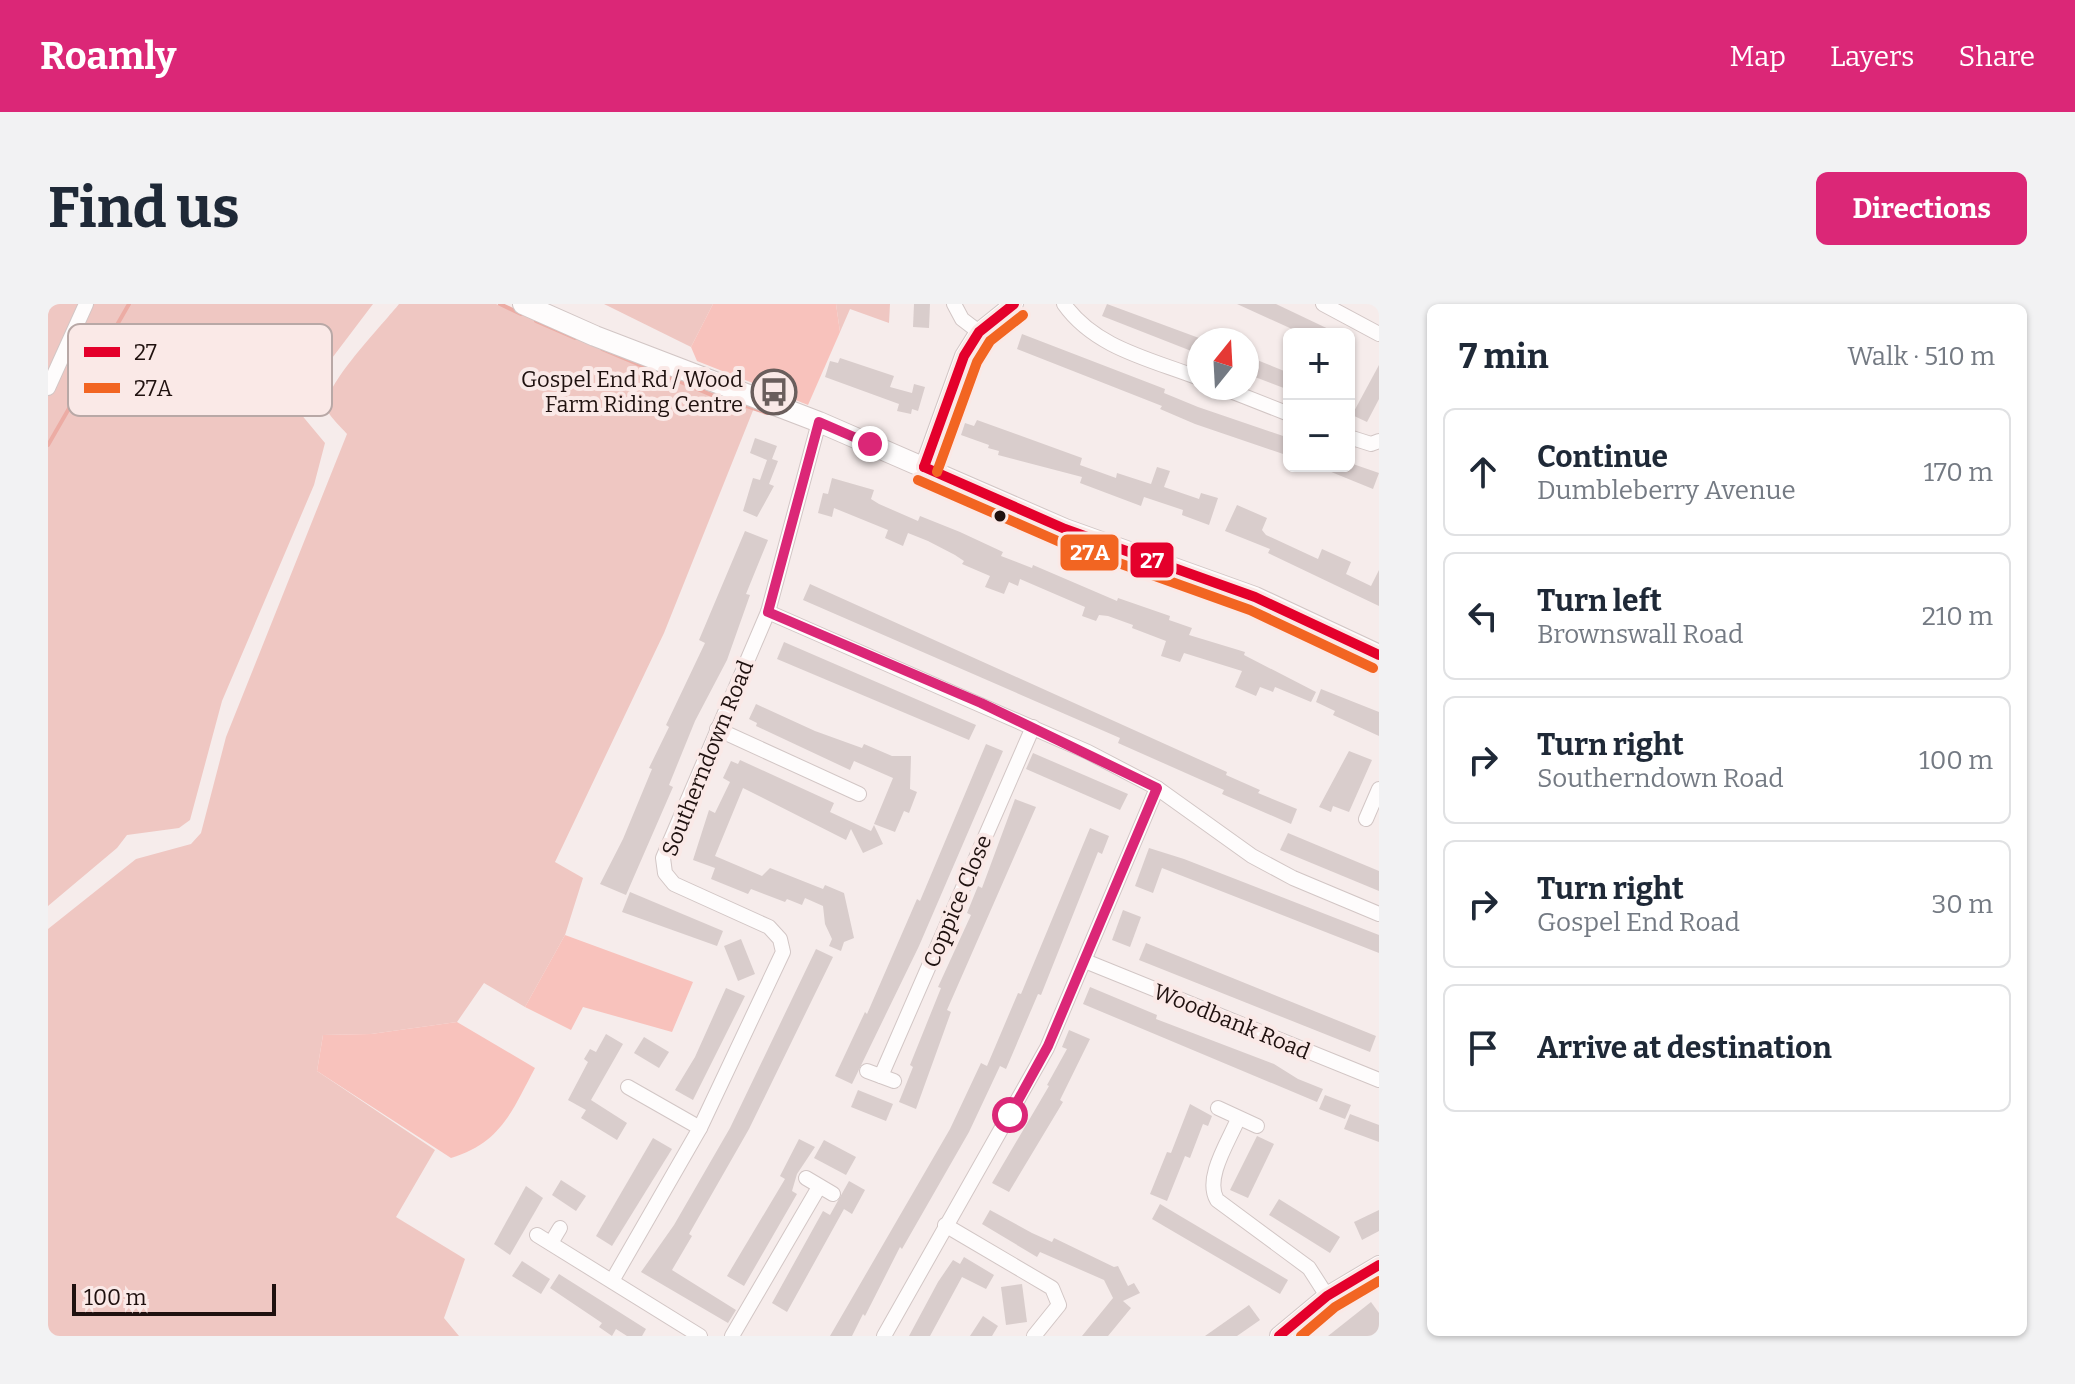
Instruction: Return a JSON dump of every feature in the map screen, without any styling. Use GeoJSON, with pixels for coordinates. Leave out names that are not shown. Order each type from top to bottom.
{"type":"FeatureCollection","features":[{"type":"Feature","properties":{"kind":"main road"},"geometry":{"type":"LineString","coordinates":[[523,304],[595,336],[819,422],[1076,534],[1255,597],[1379,655]]}},
{"type":"Feature","properties":{"kind":"street"},"geometry":{"type":"LineString","coordinates":[[77,324],[86,304]]}},
{"type":"Feature","properties":{"kind":"street"},"geometry":{"type":"LineString","coordinates":[[954,304],[962,319],[979,332]]}},
{"type":"Feature","properties":{"kind":"street"},"geometry":{"type":"LineString","coordinates":[[924,467],[964,356],[979,332],[1014,304]]}},
{"type":"Feature","properties":{"kind":"street"},"geometry":{"type":"LineString","coordinates":[[1064,304],[1078,324],[1099,339],[1187,373]]}},
{"type":"Feature","properties":{"kind":"street"},"geometry":{"type":"LineString","coordinates":[[1323,304],[1379,334]]}},
{"type":"Feature","properties":{"kind":"street"},"geometry":{"type":"LineString","coordinates":[[48,388],[68,344]]}},
{"type":"Feature","properties":{"kind":"street"},"geometry":{"type":"LineString","coordinates":[[1253,400],[1283,412]]}},
{"type":"Feature","properties":{"kind":"street","name":"Southerndown Road"},"geometry":{"type":"LineString","coordinates":[[612,1281],[700,1128],[783,952],[780,939],[769,927],[674,884],[665,873],[663,858],[768,612],[819,422]]}},
{"type":"Feature","properties":{"kind":"street"},"geometry":{"type":"LineString","coordinates":[[1355,439],[1371,444],[1379,441]]}},
{"type":"Feature","properties":{"kind":"street"},"geometry":{"type":"LineString","coordinates":[[768,612],[1033,727],[1157,788],[1252,856],[1293,878],[1379,914]]}},
{"type":"Feature","properties":{"kind":"street","name":"Coppice Close"},"geometry":{"type":"LineString","coordinates":[[881,1076],[1033,727]]}},
{"type":"Feature","properties":{"kind":"street"},"geometry":{"type":"LineString","coordinates":[[717,729],[859,794]]}},
{"type":"Feature","properties":{"kind":"street"},"geometry":{"type":"LineString","coordinates":[[884,1336],[1047,1048],[1157,788]]}},
{"type":"Feature","properties":{"kind":"street"},"geometry":{"type":"LineString","coordinates":[[1366,819],[1379,789]]}},
{"type":"Feature","properties":{"kind":"street","name":"Woodbank Road"},"geometry":{"type":"LineString","coordinates":[[1085,961],[1379,1080]]}},
{"type":"Feature","properties":{"kind":"street"},"geometry":{"type":"LineString","coordinates":[[628,1087],[700,1128]]}},
{"type":"Feature","properties":{"kind":"street"},"geometry":{"type":"LineString","coordinates":[[1218,1108],[1257,1126]]}},
{"type":"Feature","properties":{"kind":"street"},"geometry":{"type":"LineString","coordinates":[[1238,1119],[1212,1180],[1217,1200],[1309,1268],[1327,1296]]}},
{"type":"Feature","properties":{"kind":"street"},"geometry":{"type":"LineString","coordinates":[[732,1336],[826,1191],[806,1178]]}},
{"type":"Feature","properties":{"kind":"street"},"geometry":{"type":"LineString","coordinates":[[945,1225],[1052,1288],[1059,1305],[1034,1336]]}},
{"type":"Feature","properties":{"kind":"street"},"geometry":{"type":"LineString","coordinates":[[551,1243],[560,1228]]}},
{"type":"Feature","properties":{"kind":"street"},"geometry":{"type":"LineString","coordinates":[[537,1235],[700,1336]]}},
{"type":"Feature","properties":{"kind":"street"},"geometry":{"type":"LineString","coordinates":[[1279,1336],[1327,1296],[1379,1265]]}},
{"type":"Feature","properties":{"kind":"shaded area"},"geometry":{"type":"Polygon","coordinates":[[[48,304],[373,304],[332,358],[332,324],[68,324],[68,416],[302,416],[325,443],[314,485],[222,701],[190,820],[179,828],[127,835],[117,848],[48,906],[48,304]]]}},
{"type":"Feature","properties":{"kind":"shaded area"},"geometry":{"type":"Polygon","coordinates":[[[399,304],[496,304],[754,408],[664,633],[555,862],[583,878],[565,935],[525,1007],[484,983],[457,1022],[371,1034],[323,1035],[317,1071],[435,1150],[396,1217],[465,1259],[444,1318],[459,1336],[48,1336],[48,929],[136,859],[191,844],[201,833],[226,737],[347,434],[332,416],[332,388],[399,304]]]}},
{"type":"Feature","properties":{"kind":"shaded area"},"geometry":{"type":"Polygon","coordinates":[[[604,304],[713,304],[691,347],[604,304]]]}},
{"type":"Feature","properties":{"kind":"shaded area"},"geometry":{"type":"Polygon","coordinates":[[[713,304],[836,304],[840,332],[808,405],[697,361],[691,347],[713,304]]]}},
{"type":"Feature","properties":{"kind":"shaded area"},"geometry":{"type":"Polygon","coordinates":[[[836,304],[890,304],[889,323],[850,309],[840,332],[836,304]]]}},
{"type":"Feature","properties":{"kind":"shaded area"},"geometry":{"type":"Polygon","coordinates":[[[565,935],[693,982],[672,1032],[583,1007],[571,1030],[525,1007],[565,935]]]}},
{"type":"Feature","properties":{"kind":"shaded area"},"geometry":{"type":"Polygon","coordinates":[[[457,1022],[535,1068],[503,1124],[482,1144],[451,1158],[317,1071],[323,1035],[371,1034],[457,1022]]]}},
{"type":"Feature","properties":{"kind":"building"},"geometry":{"type":"Polygon","coordinates":[[[914,304],[930,304],[929,328],[913,327],[914,304]]]}},
{"type":"Feature","properties":{"kind":"building"},"geometry":{"type":"Polygon","coordinates":[[[1107,304],[1187,334],[1187,349],[1102,316],[1107,304]]]}},
{"type":"Feature","properties":{"kind":"building"},"geometry":{"type":"Polygon","coordinates":[[[1237,304],[1276,304],[1326,328],[1290,328],[1237,304]]]}},
{"type":"Feature","properties":{"kind":"building"},"geometry":{"type":"Polygon","coordinates":[[[1022,334],[1165,389],[1164,393],[1198,407],[1283,436],[1283,454],[1195,424],[1160,409],[1162,406],[1017,349],[1022,334]]]}},
{"type":"Feature","properties":{"kind":"building"},"geometry":{"type":"Polygon","coordinates":[[[840,358],[894,376],[890,387],[912,393],[914,384],[925,387],[918,411],[912,409],[911,414],[897,411],[899,404],[825,377],[830,361],[838,363],[840,358]]]}},
{"type":"Feature","properties":{"kind":"building"},"geometry":{"type":"Polygon","coordinates":[[[1259,361],[1283,371],[1283,388],[1259,379],[1259,361]]]}},
{"type":"Feature","properties":{"kind":"building"},"geometry":{"type":"Polygon","coordinates":[[[1379,365],[1379,399],[1367,422],[1355,416],[1355,409],[1379,365]]]}},
{"type":"Feature","properties":{"kind":"building"},"geometry":{"type":"Polygon","coordinates":[[[977,420],[1082,458],[1080,465],[1116,478],[1117,473],[1151,484],[1157,467],[1170,471],[1164,487],[1199,499],[1201,493],[1218,498],[1209,525],[1182,515],[1183,510],[1144,497],[1141,506],[1080,483],[1082,477],[998,455],[999,451],[988,448],[989,445],[961,435],[965,423],[974,426],[977,420]]]}},
{"type":"Feature","properties":{"kind":"building"},"geometry":{"type":"Polygon","coordinates":[[[755,438],[777,446],[772,459],[778,461],[769,484],[774,486],[757,517],[743,511],[753,478],[760,480],[767,460],[750,453],[755,438]]]}},
{"type":"Feature","properties":{"kind":"building"},"geometry":{"type":"Polygon","coordinates":[[[1355,465],[1379,473],[1373,489],[1331,472],[1355,472],[1355,465]]]}},
{"type":"Feature","properties":{"kind":"building"},"geometry":{"type":"Polygon","coordinates":[[[832,478],[874,490],[871,499],[879,504],[918,521],[920,516],[960,532],[1003,552],[1001,556],[1032,568],[1033,565],[1117,601],[1118,598],[1170,616],[1169,620],[1192,628],[1189,635],[1245,652],[1244,655],[1316,692],[1311,702],[1275,687],[1273,692],[1260,687],[1256,696],[1235,687],[1242,671],[1184,653],[1180,662],[1161,656],[1166,641],[1108,616],[1099,615],[1096,621],[1082,616],[1085,607],[1020,579],[1018,586],[1009,582],[1004,594],[985,587],[990,576],[962,564],[964,561],[928,541],[908,533],[903,546],[885,538],[888,530],[834,508],[832,517],[818,513],[823,493],[828,494],[832,478]]]}},
{"type":"Feature","properties":{"kind":"building"},"geometry":{"type":"Polygon","coordinates":[[[1237,505],[1267,518],[1262,530],[1266,535],[1318,559],[1322,549],[1351,562],[1346,574],[1371,586],[1379,570],[1379,606],[1268,553],[1270,549],[1225,531],[1237,505]]]}},
{"type":"Feature","properties":{"kind":"building"},"geometry":{"type":"Polygon","coordinates":[[[745,531],[768,540],[746,594],[750,595],[727,660],[695,721],[669,785],[673,787],[626,895],[600,884],[623,839],[652,769],[649,768],[669,727],[666,725],[705,643],[699,640],[745,531]]]}},
{"type":"Feature","properties":{"kind":"building"},"geometry":{"type":"Polygon","coordinates":[[[810,584],[1227,772],[1226,775],[1260,790],[1258,793],[1297,809],[1291,824],[1118,743],[1120,738],[803,600],[810,584]]]}},
{"type":"Feature","properties":{"kind":"building"},"geometry":{"type":"Polygon","coordinates":[[[784,642],[976,725],[969,740],[777,659],[784,642]]]}},
{"type":"Feature","properties":{"kind":"building"},"geometry":{"type":"Polygon","coordinates":[[[1321,689],[1379,712],[1379,736],[1333,715],[1335,711],[1316,702],[1321,689]]]}},
{"type":"Feature","properties":{"kind":"building"},"geometry":{"type":"Polygon","coordinates":[[[756,704],[862,748],[864,744],[892,756],[911,756],[910,789],[917,792],[909,813],[904,811],[895,832],[874,824],[893,778],[854,761],[850,770],[756,726],[757,723],[749,719],[756,704]]]}},
{"type":"Feature","properties":{"kind":"building"},"geometry":{"type":"Polygon","coordinates":[[[986,744],[1003,751],[919,946],[852,1084],[835,1076],[865,1012],[867,1014],[917,899],[920,901],[986,744]]]}},
{"type":"Feature","properties":{"kind":"building"},"geometry":{"type":"Polygon","coordinates":[[[1349,751],[1372,760],[1349,812],[1333,806],[1331,812],[1319,807],[1349,751]]]}},
{"type":"Feature","properties":{"kind":"building"},"geometry":{"type":"Polygon","coordinates":[[[1033,753],[1128,794],[1120,810],[1026,769],[1033,753]]]}},
{"type":"Feature","properties":{"kind":"building"},"geometry":{"type":"Polygon","coordinates":[[[740,760],[834,803],[830,812],[871,831],[874,825],[883,844],[863,853],[851,829],[846,840],[743,788],[715,856],[762,876],[770,868],[823,889],[825,885],[844,893],[854,938],[844,942],[841,951],[829,946],[832,939],[825,924],[823,906],[805,898],[802,905],[787,899],[785,902],[751,889],[748,894],[711,879],[715,868],[693,860],[709,810],[715,813],[730,782],[723,778],[731,761],[738,764],[740,760]]]}},
{"type":"Feature","properties":{"kind":"building"},"geometry":{"type":"Polygon","coordinates":[[[1015,799],[1036,807],[947,1010],[951,1012],[916,1109],[899,1102],[913,1067],[910,1065],[941,988],[938,987],[971,915],[967,913],[978,886],[982,888],[1015,799]]]}},
{"type":"Feature","properties":{"kind":"building"},"geometry":{"type":"Polygon","coordinates":[[[1090,828],[1109,836],[1102,854],[1098,852],[1041,995],[1038,994],[1006,1069],[1000,1066],[969,1132],[902,1249],[900,1247],[852,1336],[830,1336],[950,1129],[981,1063],[987,1066],[1018,993],[1021,994],[1090,828]]]}},
{"type":"Feature","properties":{"kind":"building"},"geometry":{"type":"Polygon","coordinates":[[[1288,833],[1379,871],[1379,891],[1280,850],[1288,833]]]}},
{"type":"Feature","properties":{"kind":"building"},"geometry":{"type":"Polygon","coordinates":[[[1149,848],[1379,935],[1379,953],[1162,868],[1153,893],[1135,886],[1149,848]]]}},
{"type":"Feature","properties":{"kind":"building"},"geometry":{"type":"Polygon","coordinates":[[[630,892],[723,931],[717,946],[622,912],[630,892]]]}},
{"type":"Feature","properties":{"kind":"building"},"geometry":{"type":"Polygon","coordinates":[[[1123,910],[1141,917],[1130,947],[1112,940],[1123,910]]]}},
{"type":"Feature","properties":{"kind":"building"},"geometry":{"type":"Polygon","coordinates":[[[741,939],[755,974],[738,981],[724,946],[741,939]]]}},
{"type":"Feature","properties":{"kind":"building"},"geometry":{"type":"Polygon","coordinates":[[[1146,943],[1376,1036],[1370,1052],[1139,960],[1146,943]]]}},
{"type":"Feature","properties":{"kind":"building"},"geometry":{"type":"Polygon","coordinates":[[[816,949],[833,957],[749,1129],[672,1270],[736,1310],[728,1323],[641,1272],[674,1225],[730,1128],[816,949]]]}},
{"type":"Feature","properties":{"kind":"building"},"geometry":{"type":"Polygon","coordinates":[[[1090,987],[1157,1015],[1156,1019],[1274,1064],[1298,1079],[1323,1089],[1317,1102],[1083,1004],[1090,987]]]}},
{"type":"Feature","properties":{"kind":"building"},"geometry":{"type":"Polygon","coordinates":[[[726,988],[745,996],[693,1100],[675,1090],[695,1057],[726,988]]]}},
{"type":"Feature","properties":{"kind":"building"},"geometry":{"type":"Polygon","coordinates":[[[1069,1030],[1090,1039],[1060,1100],[1063,1102],[1009,1192],[992,1183],[1049,1086],[1067,1049],[1062,1047],[1069,1030]]]}},
{"type":"Feature","properties":{"kind":"building"},"geometry":{"type":"Polygon","coordinates":[[[606,1034],[623,1044],[591,1100],[627,1123],[617,1140],[581,1118],[586,1110],[568,1100],[588,1062],[584,1059],[590,1049],[596,1052],[606,1034]]]}},
{"type":"Feature","properties":{"kind":"building"},"geometry":{"type":"Polygon","coordinates":[[[644,1037],[669,1052],[659,1068],[634,1053],[644,1037]]]}},
{"type":"Feature","properties":{"kind":"building"},"geometry":{"type":"Polygon","coordinates":[[[858,1090],[893,1104],[886,1121],[851,1107],[858,1090]]]}},
{"type":"Feature","properties":{"kind":"building"},"geometry":{"type":"Polygon","coordinates":[[[1325,1095],[1351,1105],[1345,1119],[1319,1109],[1325,1095]]]}},
{"type":"Feature","properties":{"kind":"building"},"geometry":{"type":"Polygon","coordinates":[[[1190,1104],[1212,1116],[1208,1126],[1203,1124],[1190,1158],[1185,1156],[1167,1201],[1150,1194],[1167,1152],[1171,1153],[1190,1104]]]}},
{"type":"Feature","properties":{"kind":"building"},"geometry":{"type":"Polygon","coordinates":[[[1350,1114],[1379,1125],[1379,1142],[1344,1129],[1350,1114]]]}},
{"type":"Feature","properties":{"kind":"building"},"geometry":{"type":"Polygon","coordinates":[[[1257,1136],[1274,1144],[1248,1198],[1230,1190],[1257,1136]]]}},
{"type":"Feature","properties":{"kind":"building"},"geometry":{"type":"Polygon","coordinates":[[[653,1138],[672,1149],[612,1246],[596,1236],[653,1138]]]}},
{"type":"Feature","properties":{"kind":"building"},"geometry":{"type":"Polygon","coordinates":[[[799,1139],[815,1147],[797,1174],[792,1191],[797,1194],[744,1286],[727,1276],[785,1179],[780,1176],[799,1139]]]}},
{"type":"Feature","properties":{"kind":"building"},"geometry":{"type":"Polygon","coordinates":[[[824,1140],[856,1157],[846,1175],[814,1158],[824,1140]]]}},
{"type":"Feature","properties":{"kind":"building"},"geometry":{"type":"Polygon","coordinates":[[[561,1180],[586,1196],[576,1211],[552,1195],[561,1180]]]}},
{"type":"Feature","properties":{"kind":"building"},"geometry":{"type":"Polygon","coordinates":[[[849,1181],[865,1190],[852,1214],[844,1209],[787,1312],[772,1303],[823,1211],[830,1215],[849,1181]]]}},
{"type":"Feature","properties":{"kind":"building"},"geometry":{"type":"Polygon","coordinates":[[[526,1186],[543,1198],[510,1255],[494,1244],[526,1186]]]}},
{"type":"Feature","properties":{"kind":"building"},"geometry":{"type":"Polygon","coordinates":[[[1279,1199],[1340,1237],[1330,1253],[1269,1215],[1279,1199]]]}},
{"type":"Feature","properties":{"kind":"building"},"geometry":{"type":"Polygon","coordinates":[[[1160,1204],[1288,1280],[1280,1294],[1152,1219],[1160,1204]]]}},
{"type":"Feature","properties":{"kind":"building"},"geometry":{"type":"Polygon","coordinates":[[[990,1210],[1052,1242],[1054,1238],[1114,1267],[1118,1266],[1128,1286],[1134,1283],[1140,1293],[1123,1301],[1131,1308],[1108,1336],[1082,1336],[1113,1298],[1104,1280],[1040,1252],[1037,1257],[982,1224],[990,1210]]]}},
{"type":"Feature","properties":{"kind":"building"},"geometry":{"type":"Polygon","coordinates":[[[1379,1210],[1379,1231],[1362,1240],[1354,1222],[1379,1210]]]}},
{"type":"Feature","properties":{"kind":"building"},"geometry":{"type":"Polygon","coordinates":[[[964,1257],[994,1275],[986,1289],[962,1277],[930,1336],[909,1336],[953,1260],[960,1264],[964,1257]]]}},
{"type":"Feature","properties":{"kind":"building"},"geometry":{"type":"Polygon","coordinates":[[[522,1261],[550,1279],[541,1294],[512,1276],[522,1261]]]}},
{"type":"Feature","properties":{"kind":"building"},"geometry":{"type":"Polygon","coordinates":[[[559,1274],[646,1329],[642,1336],[627,1336],[616,1329],[612,1336],[599,1327],[602,1323],[550,1288],[559,1274]]]}},
{"type":"Feature","properties":{"kind":"building"},"geometry":{"type":"Polygon","coordinates":[[[1022,1284],[1027,1322],[1006,1325],[1001,1287],[1022,1284]]]}},
{"type":"Feature","properties":{"kind":"building"},"geometry":{"type":"Polygon","coordinates":[[[1371,1302],[1379,1313],[1379,1332],[1375,1336],[1328,1336],[1371,1302]]]}},
{"type":"Feature","properties":{"kind":"building"},"geometry":{"type":"Polygon","coordinates":[[[1249,1305],[1260,1320],[1237,1336],[1205,1336],[1249,1305]]]}},
{"type":"Feature","properties":{"kind":"building"},"geometry":{"type":"Polygon","coordinates":[[[983,1316],[998,1326],[992,1336],[970,1336],[983,1316]]]}},
{"type":"Feature","properties":{"kind":"waterway"},"geometry":{"type":"LineString","coordinates":[[118,324],[129,304]]}},
{"type":"Feature","properties":{"kind":"waterway"},"geometry":{"type":"LineString","coordinates":[[500,304],[521,314]]}},
{"type":"Feature","properties":{"kind":"waterway"},"geometry":{"type":"LineString","coordinates":[[536,321],[575,338]]}},
{"type":"Feature","properties":{"kind":"waterway"},"geometry":{"type":"LineString","coordinates":[[602,349],[714,396]]}},
{"type":"Feature","properties":{"kind":"waterway"},"geometry":{"type":"LineString","coordinates":[[726,399],[767,413]]}},
{"type":"Feature","properties":{"kind":"waterway"},"geometry":{"type":"LineString","coordinates":[[48,445],[68,410]]}},
{"type":"Feature","properties":{"kind":"transit line","name":"27"},"geometry":{"type":"LineString","coordinates":[[924,467],[964,356],[979,332],[1014,304]]}},
{"type":"Feature","properties":{"kind":"transit line","name":"27A"},"geometry":{"type":"LineString","coordinates":[[937,472],[977,362],[990,341],[1023,315]]}},
{"type":"Feature","properties":{"kind":"transit line","name":"27"},"geometry":{"type":"LineString","coordinates":[[924,467],[1065,529],[1255,597],[1379,655]]}},
{"type":"Feature","properties":{"kind":"transit line","name":"27A"},"geometry":{"type":"LineString","coordinates":[[918,480],[1060,542],[1250,610],[1373,668]]}},
{"type":"Feature","properties":{"kind":"transit line","name":"27"},"geometry":{"type":"LineString","coordinates":[[1279,1336],[1327,1296],[1379,1265]]}},
{"type":"Feature","properties":{"kind":"transit line","name":"27A"},"geometry":{"type":"LineString","coordinates":[[1301,1336],[1335,1307],[1379,1281]]}},
{"type":"Feature","properties":{"kind":"place","name":"Gospel End Rd / Wood Farm Riding Centre"},"geometry":{"type":"Point","coordinates":[774,392]}},
{"type":"Feature","properties":{"kind":"route"},"geometry":{"type":"LineString","coordinates":[[870,444],[819,422],[768,612],[981,703],[1088,752],[1157,788],[1048,1046],[1010,1115]]}}]}
